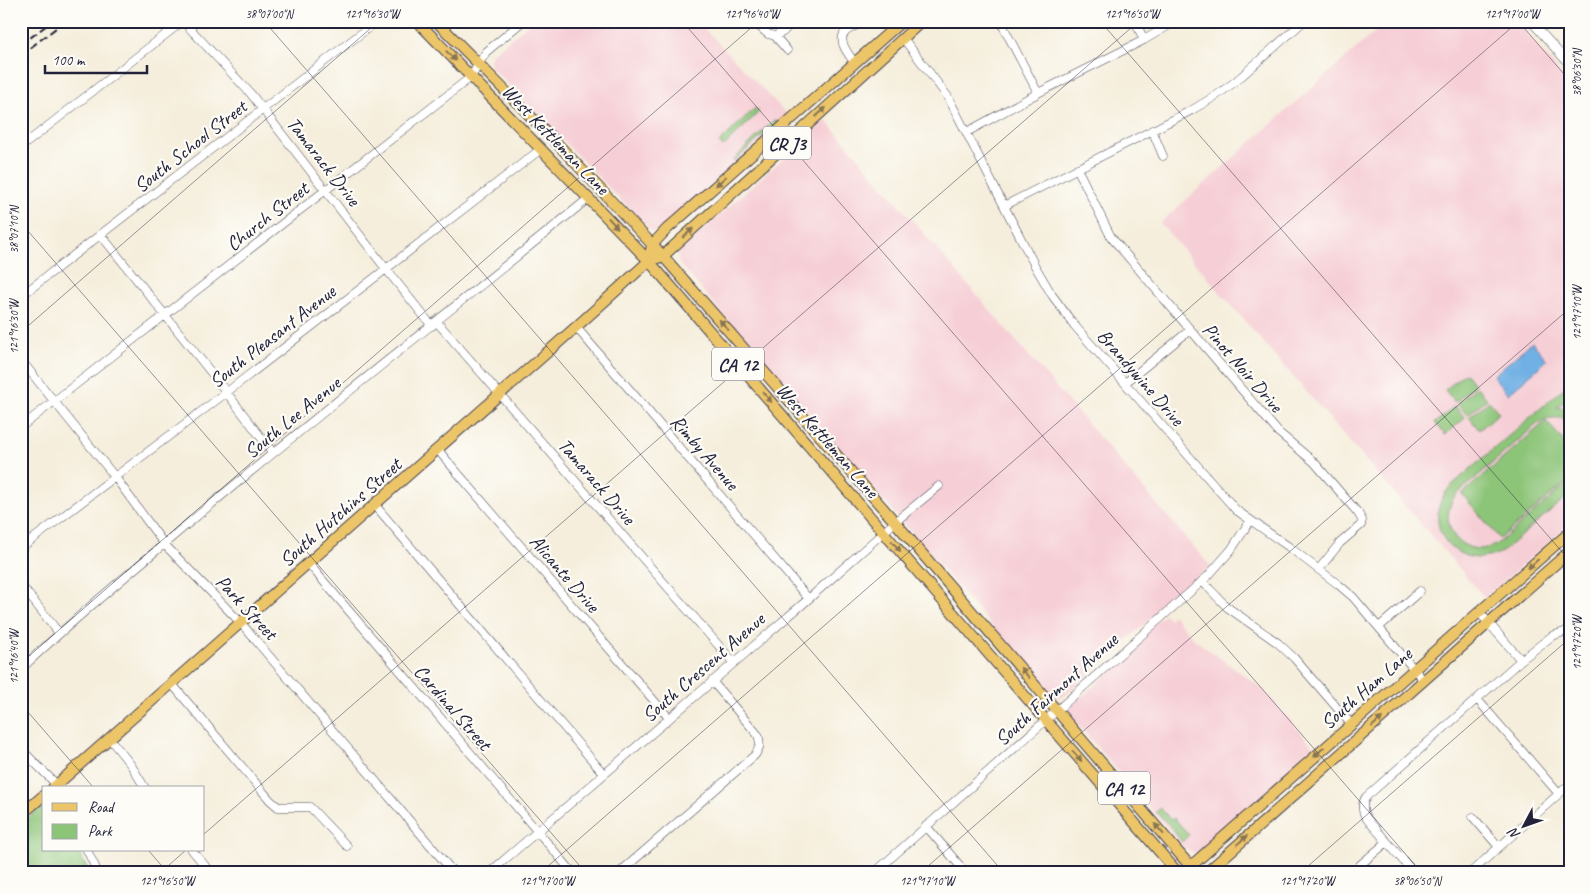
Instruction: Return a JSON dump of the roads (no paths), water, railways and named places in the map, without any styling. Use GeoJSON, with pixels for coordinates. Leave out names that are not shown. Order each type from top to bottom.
{"type":"FeatureCollection","features":[{"type":"Feature","properties":{"kind":"main road","name":"West Kettleman Lane"},"geometry":{"type":"LineString","coordinates":[[417,21],[649,260],[1178,873]]}},
{"type":"Feature","properties":{"kind":"main road","name":"West Kettleman Lane"},"geometry":{"type":"LineString","coordinates":[[436,21],[563,149],[663,256],[1057,710],[1192,871]]}},
{"type":"Feature","properties":{"kind":"main road","name":"CR J3"},"geometry":{"type":"LineString","coordinates":[[652,245],[667,229],[902,21]]}},
{"type":"Feature","properties":{"kind":"main road","name":"South Hutchins Street"},"geometry":{"type":"LineString","coordinates":[[57,786],[576,327],[649,260],[663,256],[922,21]]}},
{"type":"Feature","properties":{"kind":"main road"},"geometry":{"type":"LineString","coordinates":[[749,178],[749,164],[757,150]]}},
{"type":"Feature","properties":{"kind":"main road"},"geometry":{"type":"LineString","coordinates":[[649,260],[652,245]]}},
{"type":"Feature","properties":{"kind":"main road"},"geometry":{"type":"LineString","coordinates":[[740,366],[754,374],[769,378]]}},
{"type":"Feature","properties":{"kind":"main road","name":"South Ham Lane"},"geometry":{"type":"LineString","coordinates":[[1192,871],[1351,724],[1570,532]]}},
{"type":"Feature","properties":{"kind":"main road","name":"South Ham Lane"},"geometry":{"type":"LineString","coordinates":[[1206,873],[1490,624],[1570,551]]}},
{"type":"Feature","properties":{"kind":"main road"},"geometry":{"type":"LineString","coordinates":[[21,815],[42,798]]}},
{"type":"Feature","properties":{"kind":"street","name":"Tamarack Drive"},"geometry":{"type":"LineString","coordinates":[[183,21],[252,94],[386,269],[499,394],[733,662]]}},
{"type":"Feature","properties":{"kind":"street"},"geometry":{"type":"LineString","coordinates":[[21,147],[183,21]]}},
{"type":"Feature","properties":{"kind":"street","name":"South School Street"},"geometry":{"type":"LineString","coordinates":[[21,296],[378,21]]}},
{"type":"Feature","properties":{"kind":"street","name":"Church Street"},"geometry":{"type":"LineString","coordinates":[[21,427],[471,78],[486,52],[523,21]]}},
{"type":"Feature","properties":{"kind":"street"},"geometry":{"type":"LineString","coordinates":[[754,21],[768,34],[775,36],[787,50]]}},
{"type":"Feature","properties":{"kind":"street"},"geometry":{"type":"LineString","coordinates":[[775,36],[783,32],[793,21]]}},
{"type":"Feature","properties":{"kind":"street"},"geometry":{"type":"LineString","coordinates":[[855,63],[845,51],[842,37],[852,26],[868,21]]}},
{"type":"Feature","properties":{"kind":"street"},"geometry":{"type":"LineString","coordinates":[[1003,21],[1007,34],[1038,93]]}},
{"type":"Feature","properties":{"kind":"street"},"geometry":{"type":"LineString","coordinates":[[1135,21],[1144,40]]}},
{"type":"Feature","properties":{"kind":"street"},"geometry":{"type":"LineString","coordinates":[[967,132],[1038,93],[1144,40],[1176,21]]}},
{"type":"Feature","properties":{"kind":"street"},"geometry":{"type":"LineString","coordinates":[[1004,206],[1217,95],[1304,21]]}},
{"type":"Feature","properties":{"kind":"street"},"geometry":{"type":"LineString","coordinates":[[1531,21],[1570,65]]}},
{"type":"Feature","properties":{"kind":"street","name":"Brandywine Drive"},"geometry":{"type":"LineString","coordinates":[[903,38],[948,96],[1052,295],[1074,325],[1236,510],[1319,569],[1353,597],[1424,681]]}},
{"type":"Feature","properties":{"kind":"street"},"geometry":{"type":"LineString","coordinates":[[1152,130],[1163,156]]}},
{"type":"Feature","properties":{"kind":"street","name":"South Pleasant Avenue"},"geometry":{"type":"LineString","coordinates":[[21,548],[542,149]]}},
{"type":"Feature","properties":{"kind":"street","name":"Pinot Noir Drive"},"geometry":{"type":"LineString","coordinates":[[1077,168],[1111,237],[1278,432],[1314,462],[1358,513],[1362,520],[1361,525],[1340,543],[1319,569]]}},
{"type":"Feature","properties":{"kind":"street","name":"South Lee Avenue"},"geometry":{"type":"LineString","coordinates":[[21,668],[59,633],[273,453],[589,198]]}},
{"type":"Feature","properties":{"kind":"street"},"geometry":{"type":"LineString","coordinates":[[101,235],[227,392],[273,453]]}},
{"type":"Feature","properties":{"kind":"street","name":"Rimby Avenue"},"geometry":{"type":"LineString","coordinates":[[576,327],[808,598]]}},
{"type":"Feature","properties":{"kind":"street"},"geometry":{"type":"LineString","coordinates":[[1125,383],[1190,330]]}},
{"type":"Feature","properties":{"kind":"street","name":"Park Street"},"geometry":{"type":"LineString","coordinates":[[21,360],[115,477],[164,544],[242,622],[454,873]]}},
{"type":"Feature","properties":{"kind":"street","name":"Alicante Drive"},"geometry":{"type":"LineString","coordinates":[[437,449],[668,718]]}},
{"type":"Feature","properties":{"kind":"street","name":"South Crescent Avenue"},"geometry":{"type":"LineString","coordinates":[[488,873],[939,486]]}},
{"type":"Feature","properties":{"kind":"street"},"geometry":{"type":"LineString","coordinates":[[374,504],[604,773]]}},
{"type":"Feature","properties":{"kind":"street","name":"South Fairmont Avenue"},"geometry":{"type":"LineString","coordinates":[[874,873],[1202,581],[1230,550],[1250,521]]}},
{"type":"Feature","properties":{"kind":"street","name":"Cardinal Street"},"geometry":{"type":"LineString","coordinates":[[308,563],[573,873]]}},
{"type":"Feature","properties":{"kind":"street"},"geometry":{"type":"LineString","coordinates":[[1202,581],[1227,607],[1278,643],[1294,658],[1351,724]]}},
{"type":"Feature","properties":{"kind":"street"},"geometry":{"type":"LineString","coordinates":[[21,585],[59,633]]}},
{"type":"Feature","properties":{"kind":"street"},"geometry":{"type":"LineString","coordinates":[[1379,628],[1420,591]]}},
{"type":"Feature","properties":{"kind":"street"},"geometry":{"type":"LineString","coordinates":[[1479,612],[1521,660]]}},
{"type":"Feature","properties":{"kind":"street"},"geometry":{"type":"LineString","coordinates":[[1414,873],[1364,815],[1362,809],[1363,801],[1521,660],[1552,636],[1570,630]]}},
{"type":"Feature","properties":{"kind":"street"},"geometry":{"type":"LineString","coordinates":[[620,873],[755,755],[761,743],[758,735],[712,681]]}},
{"type":"Feature","properties":{"kind":"street"},"geometry":{"type":"LineString","coordinates":[[172,684],[270,800],[278,807],[310,807],[347,846]]}},
{"type":"Feature","properties":{"kind":"street"},"geometry":{"type":"LineString","coordinates":[[1476,699],[1559,794]]}},
{"type":"Feature","properties":{"kind":"street"},"geometry":{"type":"LineString","coordinates":[[110,739],[131,765],[144,786]]}},
{"type":"Feature","properties":{"kind":"street"},"geometry":{"type":"LineString","coordinates":[[21,749],[57,786]]}},
{"type":"Feature","properties":{"kind":"street"},"geometry":{"type":"LineString","coordinates":[[1470,873],[1570,784]]}},
{"type":"Feature","properties":{"kind":"street"},"geometry":{"type":"LineString","coordinates":[[1473,817],[1499,848]]}},
{"type":"Feature","properties":{"kind":"street"},"geometry":{"type":"LineString","coordinates":[[926,826],[966,873]]}},
{"type":"Feature","properties":{"kind":"street"},"geometry":{"type":"LineString","coordinates":[[1360,866],[1387,842]]}},
{"type":"Feature","properties":{"kind":"street"},"geometry":{"type":"LineString","coordinates":[[88,852],[98,873]]}},
{"type":"Feature","properties":{"kind":"street"},"geometry":{"type":"LineString","coordinates":[[194,852],[211,873]]}},
{"type":"Feature","properties":{"kind":"water"},"geometry":{"type":"Polygon","coordinates":[[[1532,342],[1547,360],[1508,394],[1493,376],[1532,342]]]}},
{"type":"Feature","properties":{"kind":"railway"},"geometry":{"type":"LineString","coordinates":[[21,45],[52,21]]}},
{"type":"Feature","properties":{"kind":"railway"},"geometry":{"type":"LineString","coordinates":[[21,55],[65,21]]}}]}
